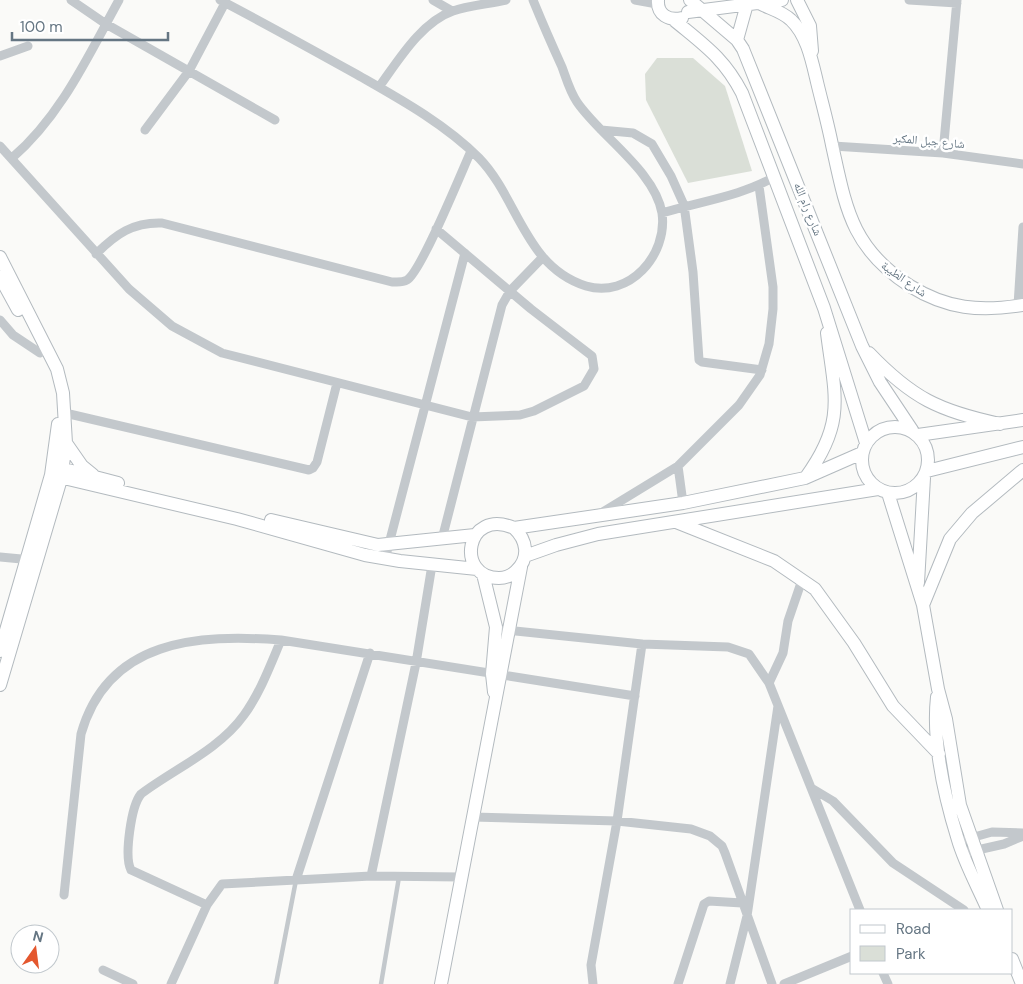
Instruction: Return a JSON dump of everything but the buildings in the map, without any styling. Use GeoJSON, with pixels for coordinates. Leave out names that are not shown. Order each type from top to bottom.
{"type":"FeatureCollection","features":[{"type":"Feature","properties":{"kind":"street"},"geometry":{"type":"LineString","coordinates":[[71,0],[106,24],[275,120]]}},
{"type":"Feature","properties":{"kind":"street"},"geometry":{"type":"LineString","coordinates":[[12,158],[33,140],[54,114],[119,0]]}},
{"type":"Feature","properties":{"kind":"street"},"geometry":{"type":"LineString","coordinates":[[433,0],[452,11]]}},
{"type":"Feature","properties":{"kind":"street"},"geometry":{"type":"LineString","coordinates":[[378,87],[417,38],[431,24],[452,11],[506,0]]}},
{"type":"Feature","properties":{"kind":"street"},"geometry":{"type":"LineString","coordinates":[[145,130],[189,71],[223,1],[419,111],[471,151],[487,168],[542,258],[559,271],[586,285],[606,287],[629,282],[641,273],[655,250],[660,232],[662,213],[658,200],[634,162],[601,130],[576,99],[533,0]]}},
{"type":"Feature","properties":{"kind":"street"},"geometry":{"type":"LineString","coordinates":[[635,0],[658,2]]}},
{"type":"Feature","properties":{"kind":"street"},"geometry":{"type":"LineString","coordinates":[[703,10],[782,0]]}},
{"type":"Feature","properties":{"kind":"street","name":"شارع الطيبة"},"geometry":{"type":"LineString","coordinates":[[797,0],[810,26],[812,59]]}},
{"type":"Feature","properties":{"kind":"street"},"geometry":{"type":"LineString","coordinates":[[908,0],[957,2],[943,153]]}},
{"type":"Feature","properties":{"kind":"street","name":"شارع رام الله"},"geometry":{"type":"LineString","coordinates":[[658,2],[660,12],[666,18],[674,20],[718,56],[733,76],[752,116],[824,308],[864,448]]}},
{"type":"Feature","properties":{"kind":"street"},"geometry":{"type":"LineString","coordinates":[[674,20],[682,18],[689,4]]}},
{"type":"Feature","properties":{"kind":"street","name":"شارع رام الله"},"geometry":{"type":"LineString","coordinates":[[689,4],[703,10],[737,40],[749,62],[862,346],[880,382],[915,433]]}},
{"type":"Feature","properties":{"kind":"street"},"geometry":{"type":"LineString","coordinates":[[737,40],[747,4]]}},
{"type":"Feature","properties":{"kind":"street","name":"شارع الطيبة"},"geometry":{"type":"LineString","coordinates":[[761,4],[782,13],[791,19],[799,29],[812,59],[846,208],[875,258],[902,280],[925,295],[954,306],[989,309],[1020,305]]}},
{"type":"Feature","properties":{"kind":"street"},"geometry":{"type":"LineString","coordinates":[[0,56],[28,46]]}},
{"type":"Feature","properties":{"kind":"street"},"geometry":{"type":"LineString","coordinates":[[601,130],[633,133],[652,144],[671,176],[684,205],[693,272],[699,360],[702,362],[762,370]]}},
{"type":"Feature","properties":{"kind":"street"},"geometry":{"type":"LineString","coordinates":[[0,146],[96,254],[145,304],[188,336],[222,353],[243,360],[472,417],[520,415],[534,412],[584,386],[594,369],[592,356],[436,229]]}},
{"type":"Feature","properties":{"kind":"street","name":"شارع جبل المكبر"},"geometry":{"type":"LineString","coordinates":[[833,146],[943,153],[1023,164]]}},
{"type":"Feature","properties":{"kind":"street"},"geometry":{"type":"LineString","coordinates":[[96,254],[114,236],[127,228],[148,222],[162,223],[392,282],[403,282],[411,276],[436,229],[471,151]]}},
{"type":"Feature","properties":{"kind":"street"},"geometry":{"type":"LineString","coordinates":[[662,213],[684,205],[759,186],[774,177]]}},
{"type":"Feature","properties":{"kind":"street"},"geometry":{"type":"LineString","coordinates":[[598,515],[678,466],[739,405],[751,390],[762,370],[769,344],[773,309],[759,186]]}},
{"type":"Feature","properties":{"kind":"street"},"geometry":{"type":"LineString","coordinates":[[1020,305],[1023,227]]}},
{"type":"Feature","properties":{"kind":"street"},"geometry":{"type":"LineString","coordinates":[[386,559],[464,253]]}},
{"type":"Feature","properties":{"kind":"street"},"geometry":{"type":"LineString","coordinates":[[0,257],[57,369],[65,413],[66,443],[32,560],[0,685]]}},
{"type":"Feature","properties":{"kind":"street"},"geometry":{"type":"LineString","coordinates":[[442,539],[502,305],[510,291],[542,258]]}},
{"type":"Feature","properties":{"kind":"street"},"geometry":{"type":"LineString","coordinates":[[0,277],[51,377],[59,417],[56,496],[0,651]]}},
{"type":"Feature","properties":{"kind":"street"},"geometry":{"type":"LineString","coordinates":[[805,478],[824,449],[835,419],[836,403],[824,308]]}},
{"type":"Feature","properties":{"kind":"street"},"geometry":{"type":"LineString","coordinates":[[0,320],[13,335],[40,353]]}},
{"type":"Feature","properties":{"kind":"street"},"geometry":{"type":"LineString","coordinates":[[862,346],[892,378],[935,406],[961,416],[1000,424]]}},
{"type":"Feature","properties":{"kind":"street"},"geometry":{"type":"LineString","coordinates":[[65,413],[309,470],[317,462],[337,383]]}},
{"type":"Feature","properties":{"kind":"street"},"geometry":{"type":"LineString","coordinates":[[514,528],[683,502],[805,478],[864,448],[872,436],[888,428],[915,433],[1023,420]]}},
{"type":"Feature","properties":{"kind":"street"},"geometry":{"type":"LineString","coordinates":[[915,433],[927,452],[918,586]]}},
{"type":"Feature","properties":{"kind":"street"},"geometry":{"type":"LineString","coordinates":[[66,443],[92,482]]}},
{"type":"Feature","properties":{"kind":"street"},"geometry":{"type":"LineString","coordinates":[[57,472],[386,559],[480,571],[493,578],[504,578],[514,574],[523,561],[556,545],[598,534],[826,496],[909,490],[925,474],[1023,446]]}},
{"type":"Feature","properties":{"kind":"street"},"geometry":{"type":"LineString","coordinates":[[864,448],[864,471],[869,480],[883,491],[918,586],[938,690],[946,719],[960,805],[975,843],[997,909]]}},
{"type":"Feature","properties":{"kind":"street"},"geometry":{"type":"LineString","coordinates":[[678,466],[683,502]]}},
{"type":"Feature","properties":{"kind":"street"},"geometry":{"type":"LineString","coordinates":[[923,605],[950,539],[972,513],[1023,470]]}},
{"type":"Feature","properties":{"kind":"street"},"geometry":{"type":"LineString","coordinates":[[56,496],[72,487],[92,482],[363,543],[389,545],[475,535]]}},
{"type":"Feature","properties":{"kind":"street"},"geometry":{"type":"LineString","coordinates":[[676,522],[774,561],[815,590],[849,636],[894,706],[939,754]]}},
{"type":"Feature","properties":{"kind":"street"},"geometry":{"type":"LineString","coordinates":[[442,984],[494,702],[497,675],[496,627],[480,571],[470,552],[475,535],[483,527],[493,523],[504,524],[514,528],[524,540],[523,561],[510,632],[497,675]]}},
{"type":"Feature","properties":{"kind":"street"},"geometry":{"type":"LineString","coordinates":[[0,558],[32,560]]}},
{"type":"Feature","properties":{"kind":"street"},"geometry":{"type":"LineString","coordinates":[[371,876],[416,663],[432,565]]}},
{"type":"Feature","properties":{"kind":"street"},"geometry":{"type":"LineString","coordinates":[[769,683],[783,653],[788,621],[802,580]]}},
{"type":"Feature","properties":{"kind":"street"},"geometry":{"type":"LineString","coordinates":[[496,627],[510,632],[642,644],[728,647],[749,654],[769,683],[860,909]]}},
{"type":"Feature","properties":{"kind":"street"},"geometry":{"type":"LineString","coordinates":[[64,895],[81,734],[86,715],[107,685],[133,662],[156,651],[186,641],[244,638],[280,640],[370,653],[416,663],[635,696]]}},
{"type":"Feature","properties":{"kind":"street"},"geometry":{"type":"LineString","coordinates":[[207,905],[131,870],[128,853],[135,806],[141,794],[222,738],[235,726],[244,715],[264,679],[280,640]]}},
{"type":"Feature","properties":{"kind":"street"},"geometry":{"type":"LineString","coordinates":[[593,984],[591,965],[616,821],[642,644]]}},
{"type":"Feature","properties":{"kind":"street"},"geometry":{"type":"LineString","coordinates":[[296,880],[370,653]]}},
{"type":"Feature","properties":{"kind":"street"},"geometry":{"type":"LineString","coordinates":[[938,690],[935,720],[939,754],[958,841],[988,909]]}},
{"type":"Feature","properties":{"kind":"street"},"geometry":{"type":"LineString","coordinates":[[730,984],[747,916],[778,705]]}},
{"type":"Feature","properties":{"kind":"street"},"geometry":{"type":"LineString","coordinates":[[813,789],[834,802],[893,863],[962,909]]}},
{"type":"Feature","properties":{"kind":"street"},"geometry":{"type":"LineString","coordinates":[[472,817],[616,821],[691,828],[710,836],[722,846],[772,984]]}},
{"type":"Feature","properties":{"kind":"street"},"geometry":{"type":"LineString","coordinates":[[964,853],[992,832],[1023,835]]}},
{"type":"Feature","properties":{"kind":"street"},"geometry":{"type":"LineString","coordinates":[[958,841],[1004,844],[1023,835]]}},
{"type":"Feature","properties":{"kind":"street"},"geometry":{"type":"LineString","coordinates":[[171,984],[207,905],[222,884],[371,876],[461,877]]}},
{"type":"Feature","properties":{"kind":"street"},"geometry":{"type":"LineString","coordinates":[[678,984],[704,904],[709,901],[742,903]]}},
{"type":"Feature","properties":{"kind":"street"},"geometry":{"type":"LineString","coordinates":[[784,984],[850,957]]}},
{"type":"Feature","properties":{"kind":"street"},"geometry":{"type":"LineString","coordinates":[[1013,962],[1022,984]]}},
{"type":"Feature","properties":{"kind":"street"},"geometry":{"type":"LineString","coordinates":[[103,970],[133,984]]}},
{"type":"Feature","properties":{"kind":"lane"},"geometry":{"type":"LineString","coordinates":[[381,984],[399,876]]}},
{"type":"Feature","properties":{"kind":"lane"},"geometry":{"type":"LineString","coordinates":[[276,984],[296,880]]}},
{"type":"Feature","properties":{"kind":"green space"},"geometry":{"type":"Polygon","coordinates":[[[657,58],[693,58],[725,86],[752,171],[688,183],[646,100],[645,74],[657,58]]]}}]}
